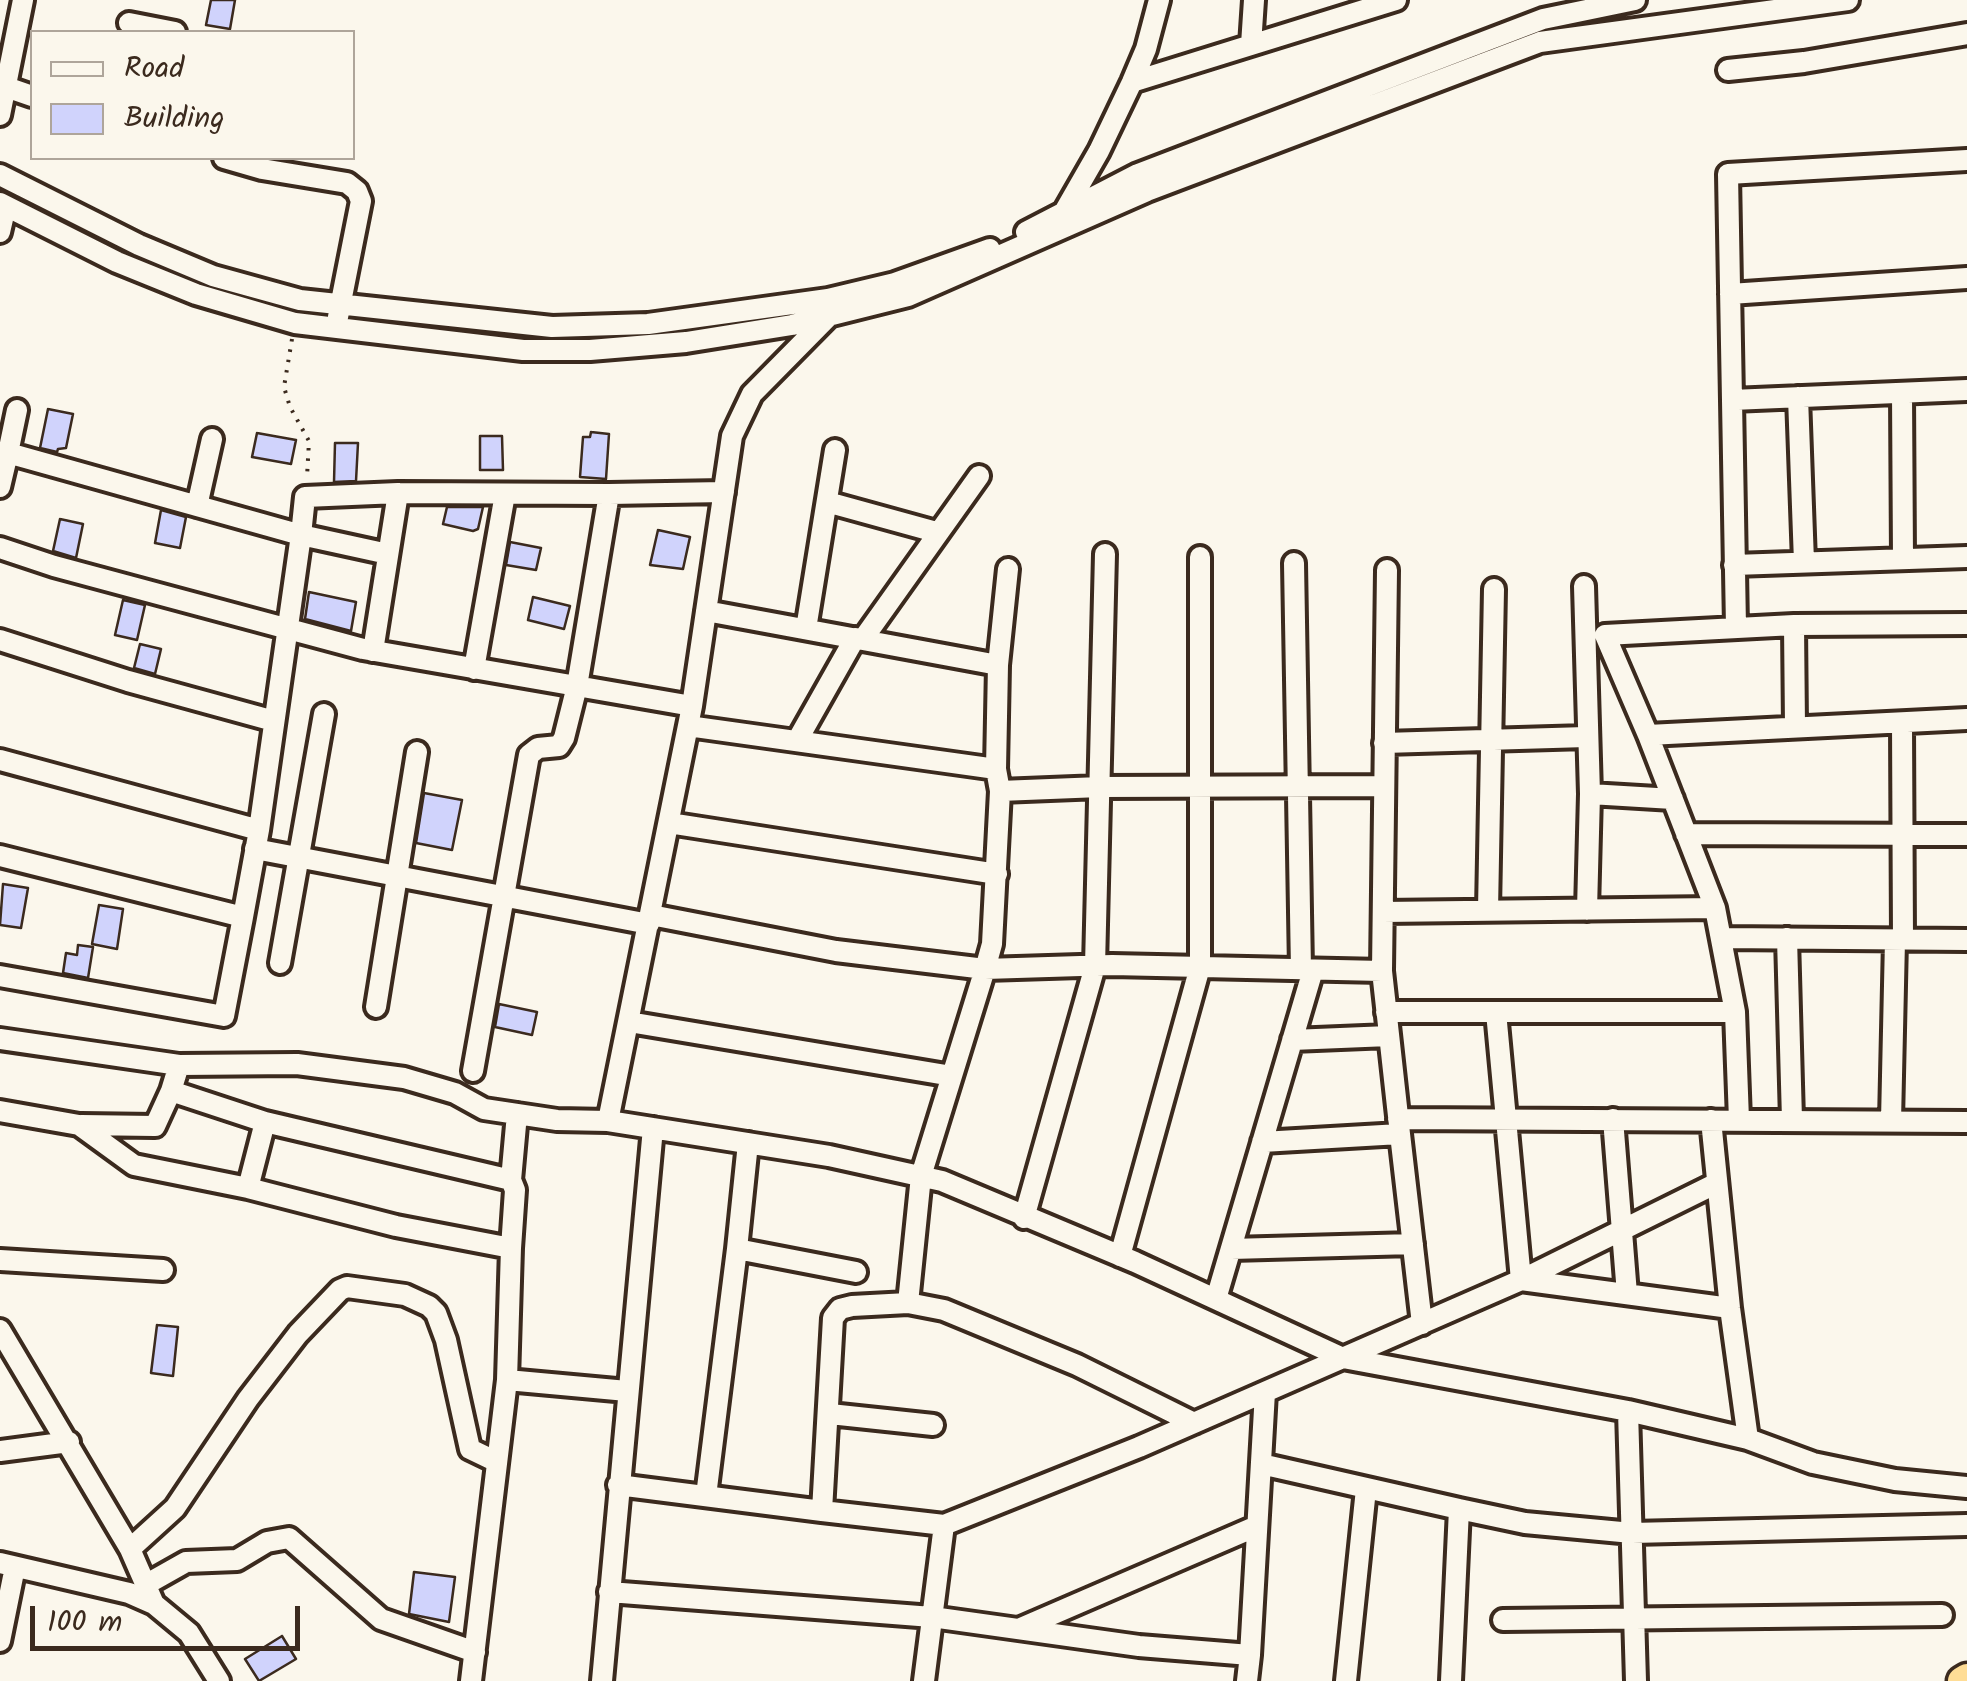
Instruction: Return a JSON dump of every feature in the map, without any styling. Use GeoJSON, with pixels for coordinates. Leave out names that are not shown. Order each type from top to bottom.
{"type":"FeatureCollection","features":[{"type":"Feature","properties":{"kind":"street"},"geometry":{"type":"LineString","coordinates":[[0,115],[23,0]]}},
{"type":"Feature","properties":{"kind":"street"},"geometry":{"type":"LineString","coordinates":[[128,28],[132,0]]}},
{"type":"Feature","properties":{"kind":"street"},"geometry":{"type":"LineString","coordinates":[[1067,219],[1146,49],[1159,0]]}},
{"type":"Feature","properties":{"kind":"street"},"geometry":{"type":"LineString","coordinates":[[1251,45],[1254,0]]}},
{"type":"Feature","properties":{"kind":"street"},"geometry":{"type":"LineString","coordinates":[[1132,82],[1396,0]]}},
{"type":"Feature","properties":{"kind":"street"},"geometry":{"type":"LineString","coordinates":[[1067,219],[1138,174],[1542,10],[1635,0]]}},
{"type":"Feature","properties":{"kind":"street"},"geometry":{"type":"LineString","coordinates":[[0,175],[139,245],[213,276],[300,300],[552,327],[648,324],[828,308],[908,296],[1067,219],[1540,42],[1848,0]]}},
{"type":"Feature","properties":{"kind":"street"},"geometry":{"type":"LineString","coordinates":[[1728,70],[1804,62],[1967,34]]}},
{"type":"Feature","properties":{"kind":"street"},"geometry":{"type":"LineString","coordinates":[[6,87],[30,95]]}},
{"type":"Feature","properties":{"kind":"street"},"geometry":{"type":"LineString","coordinates":[[1736,627],[1728,174],[1967,160]]}},
{"type":"Feature","properties":{"kind":"street"},"geometry":{"type":"LineString","coordinates":[[263,163],[347,183],[361,201],[336,328]]}},
{"type":"Feature","properties":{"kind":"street"},"geometry":{"type":"LineString","coordinates":[[0,232],[3,205],[132,269],[196,294],[295,323],[523,350],[590,350],[686,342],[828,308]]}},
{"type":"Feature","properties":{"kind":"street"},"geometry":{"type":"LineString","coordinates":[[1730,294],[1967,278]]}},
{"type":"Feature","properties":{"kind":"street"},"geometry":{"type":"LineString","coordinates":[[608,1120],[690,716],[732,436],[752,394],[828,308]]}},
{"type":"Feature","properties":{"kind":"street"},"geometry":{"type":"LineString","coordinates":[[1732,400],[1967,390]]}},
{"type":"Feature","properties":{"kind":"street"},"geometry":{"type":"LineString","coordinates":[[1902,393],[1903,559]]}},
{"type":"Feature","properties":{"kind":"street"},"geometry":{"type":"LineString","coordinates":[[1798,397],[1804,562]]}},
{"type":"Feature","properties":{"kind":"street"},"geometry":{"type":"LineString","coordinates":[[0,487],[17,410]]}},
{"type":"Feature","properties":{"kind":"street"},"geometry":{"type":"LineString","coordinates":[[197,506],[212,439]]}},
{"type":"Feature","properties":{"kind":"street"},"geometry":{"type":"LineString","coordinates":[[806,629],[835,450]]}},
{"type":"Feature","properties":{"kind":"street"},"geometry":{"type":"LineString","coordinates":[[8,453],[300,535],[388,554]]}},
{"type":"Feature","properties":{"kind":"street"},"geometry":{"type":"LineString","coordinates":[[798,739],[859,639],[979,476]]}},
{"type":"Feature","properties":{"kind":"street"},"geometry":{"type":"LineString","coordinates":[[0,976],[224,1016],[257,840],[305,497],[724,492]]}},
{"type":"Feature","properties":{"kind":"street"},"geometry":{"type":"LineString","coordinates":[[374,651],[398,493]]}},
{"type":"Feature","properties":{"kind":"street"},"geometry":{"type":"LineString","coordinates":[[474,669],[504,494]]}},
{"type":"Feature","properties":{"kind":"street"},"geometry":{"type":"LineString","coordinates":[[472,1071],[530,755],[538,748],[559,746],[576,686],[609,494]]}},
{"type":"Feature","properties":{"kind":"street"},"geometry":{"type":"LineString","coordinates":[[827,502],[936,532]]}},
{"type":"Feature","properties":{"kind":"street"},"geometry":{"type":"LineString","coordinates":[[0,548],[54,566],[374,651],[576,686],[798,739],[996,769]]}},
{"type":"Feature","properties":{"kind":"street"},"geometry":{"type":"LineString","coordinates":[[1024,1218],[1095,966],[1105,554]]}},
{"type":"Feature","properties":{"kind":"street"},"geometry":{"type":"LineString","coordinates":[[1734,565],[1967,557]]}},
{"type":"Feature","properties":{"kind":"street"},"geometry":{"type":"LineString","coordinates":[[1120,1256],[1200,967],[1200,558]]}},
{"type":"Feature","properties":{"kind":"street"},"geometry":{"type":"LineString","coordinates":[[1216,1300],[1292,1040],[1307,969],[1297,788],[1294,563]]}},
{"type":"Feature","properties":{"kind":"street"},"geometry":{"type":"LineString","coordinates":[[908,1303],[921,1176],[992,944],[1000,791],[996,769],[998,665],[1008,569]]}},
{"type":"Feature","properties":{"kind":"street"},"geometry":{"type":"LineString","coordinates":[[1386,570],[1382,971],[1422,1324]]}},
{"type":"Feature","properties":{"kind":"street"},"geometry":{"type":"LineString","coordinates":[[1584,586],[1595,635],[1648,734],[1715,908],[1735,1012],[1738,1120]]}},
{"type":"Feature","properties":{"kind":"street"},"geometry":{"type":"LineString","coordinates":[[1488,910],[1494,589]]}},
{"type":"Feature","properties":{"kind":"street"},"geometry":{"type":"LineString","coordinates":[[706,611],[998,665]]}},
{"type":"Feature","properties":{"kind":"street"},"geometry":{"type":"LineString","coordinates":[[1595,635],[1794,625],[1967,624]]}},
{"type":"Feature","properties":{"kind":"street"},"geometry":{"type":"LineString","coordinates":[[1794,625],[1795,726]]}},
{"type":"Feature","properties":{"kind":"street"},"geometry":{"type":"LineString","coordinates":[[1587,910],[1590,794],[1586,737],[1595,635]]}},
{"type":"Feature","properties":{"kind":"street"},"geometry":{"type":"LineString","coordinates":[[0,640],[128,681],[274,721]]}},
{"type":"Feature","properties":{"kind":"street"},"geometry":{"type":"LineString","coordinates":[[280,963],[324,714]]}},
{"type":"Feature","properties":{"kind":"street"},"geometry":{"type":"LineString","coordinates":[[1648,734],[1967,719]]}},
{"type":"Feature","properties":{"kind":"street"},"geometry":{"type":"LineString","coordinates":[[1890,1121],[1899,940],[1902,722]]}},
{"type":"Feature","properties":{"kind":"street"},"geometry":{"type":"LineString","coordinates":[[1384,743],[1586,737]]}},
{"type":"Feature","properties":{"kind":"street"},"geometry":{"type":"LineString","coordinates":[[376,1007],[417,752]]}},
{"type":"Feature","properties":{"kind":"street"},"geometry":{"type":"LineString","coordinates":[[0,760],[257,840],[298,858],[836,951],[984,969],[1095,966],[1382,971]]}},
{"type":"Feature","properties":{"kind":"street"},"geometry":{"type":"LineString","coordinates":[[1000,791],[1384,786]]}},
{"type":"Feature","properties":{"kind":"street"},"geometry":{"type":"LineString","coordinates":[[1590,794],[1673,799]]}},
{"type":"Feature","properties":{"kind":"street"},"geometry":{"type":"LineString","coordinates":[[670,823],[997,874]]}},
{"type":"Feature","properties":{"kind":"street"},"geometry":{"type":"LineString","coordinates":[[1686,834],[1967,835]]}},
{"type":"Feature","properties":{"kind":"street"},"geometry":{"type":"LineString","coordinates":[[0,856],[243,917]]}},
{"type":"Feature","properties":{"kind":"street"},"geometry":{"type":"LineString","coordinates":[[1382,912],[1715,908]]}},
{"type":"Feature","properties":{"kind":"street"},"geometry":{"type":"LineString","coordinates":[[1720,938],[1967,940]]}},
{"type":"Feature","properties":{"kind":"street"},"geometry":{"type":"LineString","coordinates":[[1788,938],[1792,1120]]}},
{"type":"Feature","properties":{"kind":"street"},"geometry":{"type":"LineString","coordinates":[[1386,1012],[1735,1012]]}},
{"type":"Feature","properties":{"kind":"street"},"geometry":{"type":"LineString","coordinates":[[1496,1012],[1522,1280]]}},
{"type":"Feature","properties":{"kind":"street"},"geometry":{"type":"LineString","coordinates":[[629,1022],[952,1076]]}},
{"type":"Feature","properties":{"kind":"street"},"geometry":{"type":"LineString","coordinates":[[1292,1040],[1389,1036]]}},
{"type":"Feature","properties":{"kind":"street"},"geometry":{"type":"LineString","coordinates":[[0,1039],[179,1066],[297,1064],[404,1078],[455,1093],[484,1109],[557,1120],[608,1120],[921,1176],[942,1181],[1120,1256],[1343,1358],[1628,1411],[1748,1439],[1812,1463],[1966,1489]]}},
{"type":"Feature","properties":{"kind":"street"},"geometry":{"type":"LineString","coordinates":[[0,1111],[79,1125],[155,1126],[179,1066]]}},
{"type":"Feature","properties":{"kind":"street"},"geometry":{"type":"LineString","coordinates":[[170,1092],[265,1122],[511,1180]]}},
{"type":"Feature","properties":{"kind":"street"},"geometry":{"type":"LineString","coordinates":[[471,1681],[506,1380],[516,1190],[511,1180],[517,1114]]}},
{"type":"Feature","properties":{"kind":"street"},"geometry":{"type":"LineString","coordinates":[[1262,1142],[1508,1119],[1967,1122]]}},
{"type":"Feature","properties":{"kind":"street"},"geometry":{"type":"LineString","coordinates":[[1612,1120],[1627,1294]]}},
{"type":"Feature","properties":{"kind":"street"},"geometry":{"type":"LineString","coordinates":[[1711,1120],[1748,1439]]}},
{"type":"Feature","properties":{"kind":"street"},"geometry":{"type":"LineString","coordinates":[[248,1188],[265,1122]]}},
{"type":"Feature","properties":{"kind":"street"},"geometry":{"type":"LineString","coordinates":[[79,1125],[134,1165],[248,1188],[396,1226],[511,1248]]}},
{"type":"Feature","properties":{"kind":"street"},"geometry":{"type":"LineString","coordinates":[[602,1681],[654,1128]]}},
{"type":"Feature","properties":{"kind":"street"},"geometry":{"type":"LineString","coordinates":[[706,1496],[748,1143]]}},
{"type":"Feature","properties":{"kind":"street"},"geometry":{"type":"LineString","coordinates":[[618,1485],[944,1525],[1194,1423],[1522,1280],[1717,1183]]}},
{"type":"Feature","properties":{"kind":"street"},"geometry":{"type":"LineString","coordinates":[[1231,1249],[1413,1244]]}},
{"type":"Feature","properties":{"kind":"street"},"geometry":{"type":"LineString","coordinates":[[737,1250],[856,1272]]}},
{"type":"Feature","properties":{"kind":"street"},"geometry":{"type":"LineString","coordinates":[[0,1260],[163,1270]]}},
{"type":"Feature","properties":{"kind":"street"},"geometry":{"type":"LineString","coordinates":[[1522,1280],[1730,1308]]}},
{"type":"Feature","properties":{"kind":"street"},"geometry":{"type":"LineString","coordinates":[[130,1548],[175,1508],[298,1334],[347,1287],[405,1295],[436,1313],[446,1340],[470,1449],[497,1462]]}},
{"type":"Feature","properties":{"kind":"street"},"geometry":{"type":"LineString","coordinates":[[822,1511],[834,1318],[840,1309],[908,1303],[944,1310],[1077,1365],[1194,1423]]}},
{"type":"Feature","properties":{"kind":"street"},"geometry":{"type":"LineString","coordinates":[[0,1330],[130,1548],[150,1594],[189,1633],[219,1681]]}},
{"type":"Feature","properties":{"kind":"street"},"geometry":{"type":"LineString","coordinates":[[506,1380],[627,1391]]}},
{"type":"Feature","properties":{"kind":"street"},"geometry":{"type":"LineString","coordinates":[[1247,1681],[1265,1392]]}},
{"type":"Feature","properties":{"kind":"street"},"geometry":{"type":"LineString","coordinates":[[1628,1411],[1636,1681]]}},
{"type":"Feature","properties":{"kind":"street"},"geometry":{"type":"LineString","coordinates":[[830,1414],[933,1425]]}},
{"type":"Feature","properties":{"kind":"street"},"geometry":{"type":"LineString","coordinates":[[0,1451],[68,1442]]}},
{"type":"Feature","properties":{"kind":"street"},"geometry":{"type":"LineString","coordinates":[[1260,1464],[1525,1523],[1632,1533],[1967,1525]]}},
{"type":"Feature","properties":{"kind":"street"},"geometry":{"type":"LineString","coordinates":[[1346,1681],[1366,1489]]}},
{"type":"Feature","properties":{"kind":"street"},"geometry":{"type":"LineString","coordinates":[[1451,1681],[1460,1509]]}},
{"type":"Feature","properties":{"kind":"street"},"geometry":{"type":"LineString","coordinates":[[924,1681],[944,1525]]}},
{"type":"Feature","properties":{"kind":"street"},"geometry":{"type":"LineString","coordinates":[[1020,1629],[1258,1526]]}},
{"type":"Feature","properties":{"kind":"street"},"geometry":{"type":"LineString","coordinates":[[0,1641],[8,1565],[129,1593],[150,1594],[186,1562],[237,1560],[267,1542],[289,1538],[381,1619],[475,1652]]}},
{"type":"Feature","properties":{"kind":"street"},"geometry":{"type":"LineString","coordinates":[[610,1592],[932,1617],[1139,1646],[1250,1656]]}},
{"type":"Feature","properties":{"kind":"street"},"geometry":{"type":"LineString","coordinates":[[1503,1620],[1942,1615]]}},
{"type":"Feature","properties":{"kind":"path"},"geometry":{"type":"LineString","coordinates":[[295,323],[284,387],[309,441],[305,497]]}},
{"type":"Feature","properties":{"kind":"building"},"geometry":{"type":"Polygon","coordinates":[[[211,0],[235,0],[230,29],[206,25],[211,0]]]}},
{"type":"Feature","properties":{"kind":"building"},"geometry":{"type":"Polygon","coordinates":[[[48,409],[73,414],[66,448],[57,452],[40,448],[48,409]]]}},
{"type":"Feature","properties":{"kind":"building"},"geometry":{"type":"Polygon","coordinates":[[[591,432],[609,434],[606,479],[580,477],[583,437],[590,437],[591,432]]]}},
{"type":"Feature","properties":{"kind":"building"},"geometry":{"type":"Polygon","coordinates":[[[257,433],[296,440],[291,464],[252,457],[257,433]]]}},
{"type":"Feature","properties":{"kind":"building"},"geometry":{"type":"Polygon","coordinates":[[[480,436],[502,436],[503,470],[480,470],[480,436]]]}},
{"type":"Feature","properties":{"kind":"building"},"geometry":{"type":"Polygon","coordinates":[[[335,443],[358,443],[356,481],[334,482],[335,443]]]}},
{"type":"Feature","properties":{"kind":"building"},"geometry":{"type":"Polygon","coordinates":[[[447,507],[483,507],[478,529],[443,524],[447,507]]]}},
{"type":"Feature","properties":{"kind":"building"},"geometry":{"type":"Polygon","coordinates":[[[161,510],[186,517],[180,548],[155,543],[161,510]]]}},
{"type":"Feature","properties":{"kind":"building"},"geometry":{"type":"Polygon","coordinates":[[[60,519],[83,524],[76,558],[53,551],[60,519]]]}},
{"type":"Feature","properties":{"kind":"building"},"geometry":{"type":"Polygon","coordinates":[[[658,530],[690,537],[683,569],[650,565],[658,530]]]}},
{"type":"Feature","properties":{"kind":"building"},"geometry":{"type":"Polygon","coordinates":[[[510,542],[541,548],[536,570],[506,565],[510,542]]]}},
{"type":"Feature","properties":{"kind":"building"},"geometry":{"type":"Polygon","coordinates":[[[309,592],[356,602],[351,631],[305,619],[309,592]]]}},
{"type":"Feature","properties":{"kind":"building"},"geometry":{"type":"Polygon","coordinates":[[[533,597],[570,606],[564,629],[528,620],[533,597]]]}},
{"type":"Feature","properties":{"kind":"building"},"geometry":{"type":"Polygon","coordinates":[[[123,600],[145,605],[137,640],[115,635],[123,600]]]}},
{"type":"Feature","properties":{"kind":"building"},"geometry":{"type":"Polygon","coordinates":[[[140,644],[161,649],[155,674],[134,668],[140,644]]]}},
{"type":"Feature","properties":{"kind":"building"},"geometry":{"type":"Polygon","coordinates":[[[424,793],[462,800],[452,850],[416,843],[424,793]]]}},
{"type":"Feature","properties":{"kind":"building"},"geometry":{"type":"Polygon","coordinates":[[[3,884],[28,888],[21,928],[0,925],[3,884]]]}},
{"type":"Feature","properties":{"kind":"building"},"geometry":{"type":"Polygon","coordinates":[[[99,905],[123,909],[117,949],[92,944],[99,905]]]}},
{"type":"Feature","properties":{"kind":"building"},"geometry":{"type":"Polygon","coordinates":[[[78,945],[93,947],[88,978],[63,973],[66,953],[77,955],[78,945]]]}},
{"type":"Feature","properties":{"kind":"building"},"geometry":{"type":"Polygon","coordinates":[[[499,1004],[537,1012],[532,1035],[495,1027],[499,1004]]]}},
{"type":"Feature","properties":{"kind":"building"},"geometry":{"type":"Polygon","coordinates":[[[157,1325],[178,1327],[173,1376],[151,1373],[157,1325]]]}},
{"type":"Feature","properties":{"kind":"building"},"geometry":{"type":"Polygon","coordinates":[[[414,1572],[455,1577],[449,1622],[409,1614],[414,1572]]]}},
{"type":"Feature","properties":{"kind":"building"},"geometry":{"type":"Polygon","coordinates":[[[282,1636],[296,1659],[259,1681],[245,1659],[282,1636]]]}}]}
